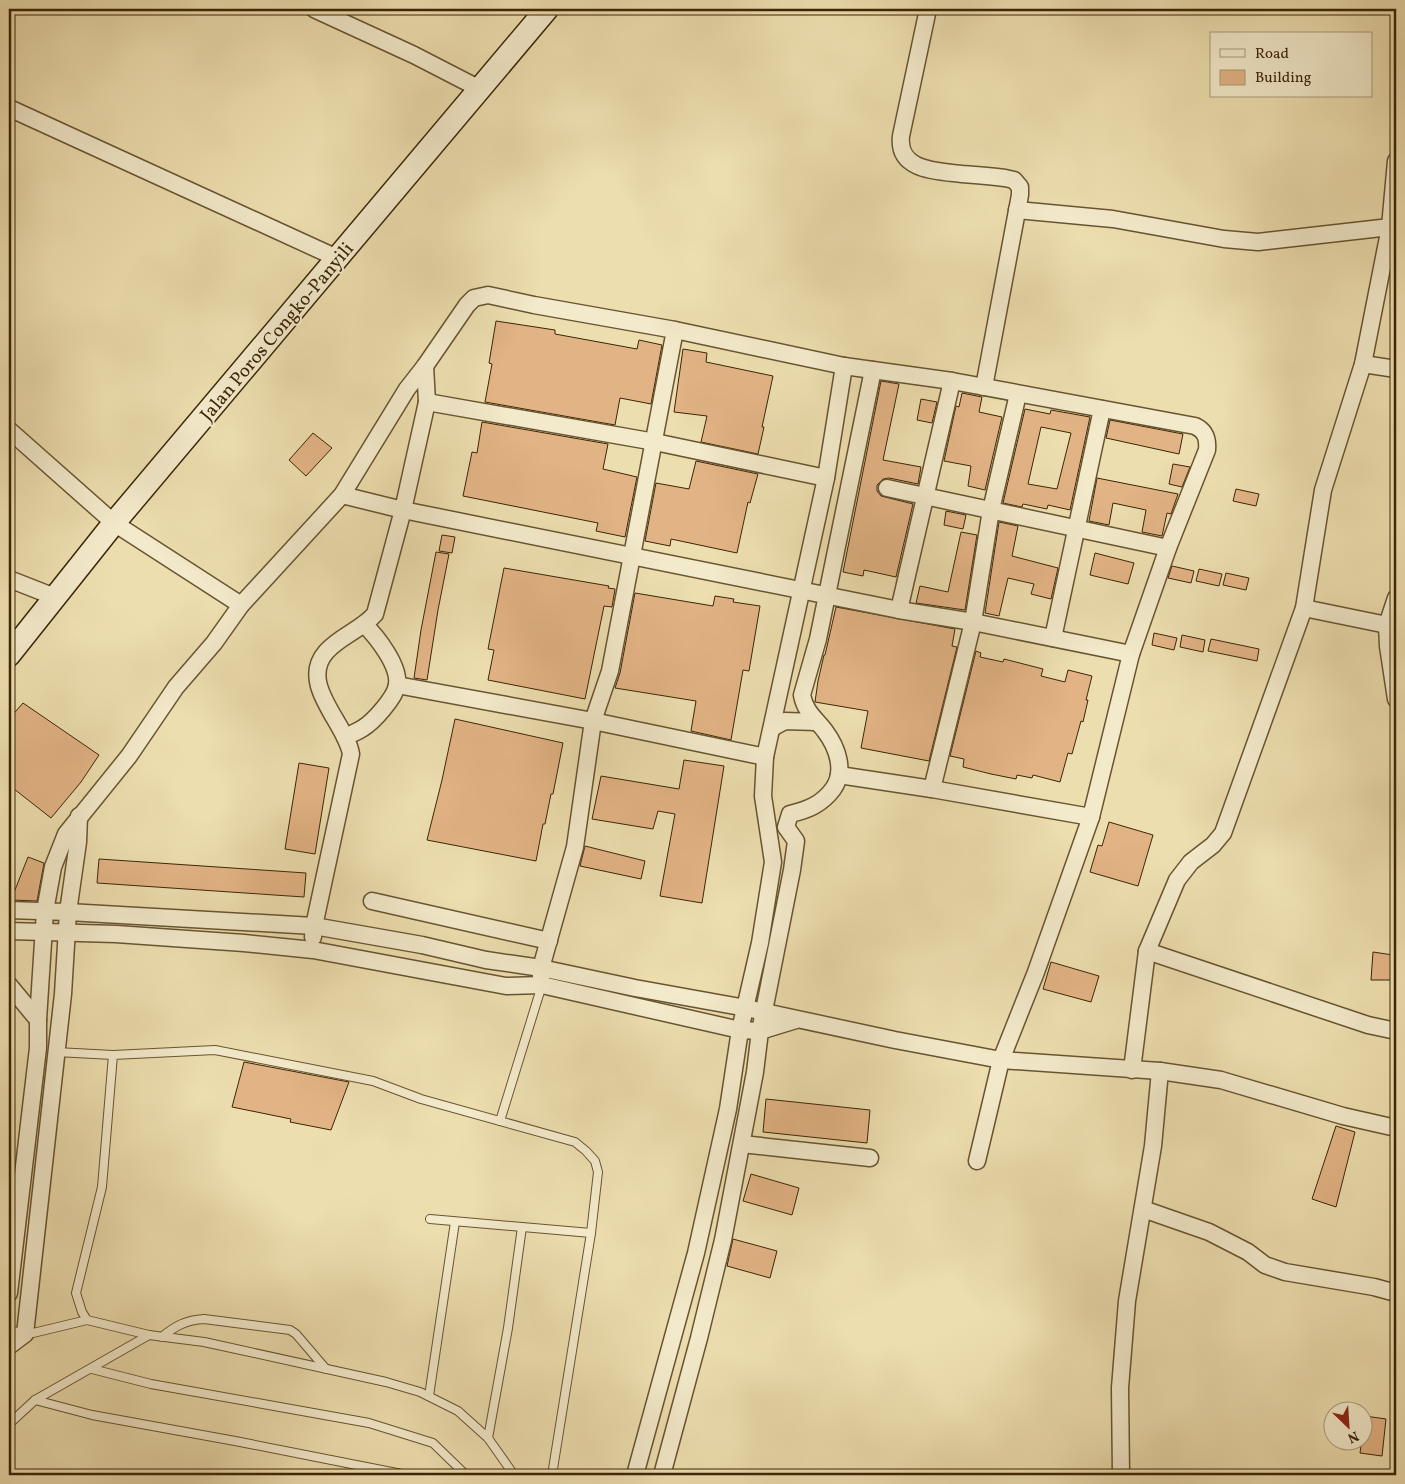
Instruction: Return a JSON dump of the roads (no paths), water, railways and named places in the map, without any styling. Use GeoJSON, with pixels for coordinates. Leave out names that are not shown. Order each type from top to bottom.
{"type":"FeatureCollection","features":[{"type":"Feature","properties":{"kind":"main road","name":"Jalan Poros Congko-Panyili"},"geometry":{"type":"LineString","coordinates":[[9,655],[114,523],[547,9]]}},
{"type":"Feature","properties":{"kind":"street"},"geometry":{"type":"LineString","coordinates":[[314,9],[414,55],[480,89]]}},
{"type":"Feature","properties":{"kind":"street"},"geometry":{"type":"LineString","coordinates":[[928,9],[901,136],[900,144],[903,151],[912,163],[930,171],[1004,178],[1014,180],[1020,187],[984,387]]}},
{"type":"Feature","properties":{"kind":"street"},"geometry":{"type":"LineString","coordinates":[[9,108],[337,258]]}},
{"type":"Feature","properties":{"kind":"street"},"geometry":{"type":"LineString","coordinates":[[1132,1070],[1147,951],[1177,880],[1191,862],[1213,845],[1223,833],[1304,608],[1323,490],[1363,364],[1390,227],[1396,161]]}},
{"type":"Feature","properties":{"kind":"street"},"geometry":{"type":"LineString","coordinates":[[1017,210],[1113,219],[1258,242],[1390,227]]}},
{"type":"Feature","properties":{"kind":"street"},"geometry":{"type":"LineString","coordinates":[[9,1292],[38,1048],[44,911],[54,867],[66,834],[129,756],[176,687],[214,643],[241,605],[342,495],[407,389],[426,366],[467,305],[474,298],[488,295],[675,330],[844,366],[952,380],[1195,426],[1200,428],[1208,440],[1207,450],[1168,548],[1131,654],[1091,817],[1036,972],[1002,1060],[977,1161]]}},
{"type":"Feature","properties":{"kind":"street"},"geometry":{"type":"LineString","coordinates":[[542,985],[541,968],[575,847],[593,721],[610,671],[675,330]]}},
{"type":"Feature","properties":{"kind":"street"},"geometry":{"type":"LineString","coordinates":[[1363,364],[1396,369]]}},
{"type":"Feature","properties":{"kind":"street"},"geometry":{"type":"LineString","coordinates":[[313,950],[314,926],[350,762],[350,746],[322,697],[318,673],[320,662],[326,652],[375,614],[403,510],[427,402],[426,366]]}},
{"type":"Feature","properties":{"kind":"street"},"geometry":{"type":"LineString","coordinates":[[635,1475],[700,1234],[728,1109],[740,1030],[760,943],[773,862],[763,796],[766,757],[826,478],[844,366]]}},
{"type":"Feature","properties":{"kind":"street"},"geometry":{"type":"LineString","coordinates":[[763,796],[790,814],[806,811],[820,803],[835,787],[839,775],[840,768],[835,750],[824,730],[804,704],[802,695],[818,639],[838,550],[873,370]]}},
{"type":"Feature","properties":{"kind":"street"},"geometry":{"type":"LineString","coordinates":[[899,610],[952,380]]}},
{"type":"Feature","properties":{"kind":"street"},"geometry":{"type":"LineString","coordinates":[[932,789],[973,622],[991,510],[1018,394]]}},
{"type":"Feature","properties":{"kind":"street"},"geometry":{"type":"LineString","coordinates":[[427,402],[655,442],[826,478]]}},
{"type":"Feature","properties":{"kind":"street"},"geometry":{"type":"LineString","coordinates":[[1053,638],[1102,409]]}},
{"type":"Feature","properties":{"kind":"street"},"geometry":{"type":"LineString","coordinates":[[9,430],[114,523],[241,605]]}},
{"type":"Feature","properties":{"kind":"street"},"geometry":{"type":"LineString","coordinates":[[887,488],[1168,548]]}},
{"type":"Feature","properties":{"kind":"street"},"geometry":{"type":"LineString","coordinates":[[342,495],[403,510],[899,610],[973,622],[1131,654]]}},
{"type":"Feature","properties":{"kind":"street"},"geometry":{"type":"LineString","coordinates":[[9,579],[55,597]]}},
{"type":"Feature","properties":{"kind":"street"},"geometry":{"type":"LineString","coordinates":[[1396,598],[1387,626],[1396,699]]}},
{"type":"Feature","properties":{"kind":"street"},"geometry":{"type":"LineString","coordinates":[[1304,608],[1387,626]]}},
{"type":"Feature","properties":{"kind":"street"},"geometry":{"type":"LineString","coordinates":[[345,737],[368,724],[384,707],[397,686],[393,664],[376,637],[364,624]]}},
{"type":"Feature","properties":{"kind":"street"},"geometry":{"type":"LineString","coordinates":[[397,686],[593,721],[766,757]]}},
{"type":"Feature","properties":{"kind":"street"},"geometry":{"type":"LineString","coordinates":[[772,728],[785,721],[816,722]]}},
{"type":"Feature","properties":{"kind":"street"},"geometry":{"type":"LineString","coordinates":[[839,775],[1091,817]]}},
{"type":"Feature","properties":{"kind":"street"},"geometry":{"type":"LineString","coordinates":[[662,1475],[723,1240],[742,1144],[755,1072],[763,1012],[792,870],[796,841],[786,827],[790,814]]}},
{"type":"Feature","properties":{"kind":"street"},"geometry":{"type":"LineString","coordinates":[[9,1346],[25,1334],[63,994],[68,912],[78,842],[79,816]]}},
{"type":"Feature","properties":{"kind":"street"},"geometry":{"type":"LineString","coordinates":[[372,901],[549,941]]}},
{"type":"Feature","properties":{"kind":"street"},"geometry":{"type":"LineString","coordinates":[[9,910],[314,926],[422,945],[486,960],[541,968],[1002,1060],[1160,1072],[1221,1080],[1343,1116],[1396,1128]]}},
{"type":"Feature","properties":{"kind":"street"},"geometry":{"type":"LineString","coordinates":[[9,931],[68,932],[244,943],[313,950],[506,986],[542,985],[740,1030],[760,1032],[798,1020]]}},
{"type":"Feature","properties":{"kind":"street"},"geometry":{"type":"LineString","coordinates":[[1147,951],[1368,1025],[1396,1031]]}},
{"type":"Feature","properties":{"kind":"street"},"geometry":{"type":"LineString","coordinates":[[9,985],[38,1020]]}},
{"type":"Feature","properties":{"kind":"street"},"geometry":{"type":"LineString","coordinates":[[38,1048],[56,1052]]}},
{"type":"Feature","properties":{"kind":"street"},"geometry":{"type":"LineString","coordinates":[[1122,1475],[1120,1388],[1127,1301],[1153,1146],[1160,1072]]}},
{"type":"Feature","properties":{"kind":"street"},"geometry":{"type":"LineString","coordinates":[[742,1144],[870,1158]]}},
{"type":"Feature","properties":{"kind":"street"},"geometry":{"type":"LineString","coordinates":[[1143,1209],[1209,1232],[1248,1252],[1266,1265],[1285,1272],[1374,1287],[1396,1293]]}},
{"type":"Feature","properties":{"kind":"street"},"geometry":{"type":"LineString","coordinates":[[669,1354],[693,1360]]}},
{"type":"Feature","properties":{"kind":"lane"},"geometry":{"type":"LineString","coordinates":[[500,1121],[542,985]]}},
{"type":"Feature","properties":{"kind":"lane"},"geometry":{"type":"LineString","coordinates":[[56,1052],[113,1054],[215,1050],[372,1081],[421,1099],[575,1142],[595,1161],[598,1172],[591,1233],[552,1475]]}},
{"type":"Feature","properties":{"kind":"lane"},"geometry":{"type":"LineString","coordinates":[[88,1320],[82,1312],[76,1293],[102,1187],[113,1054]]}},
{"type":"Feature","properties":{"kind":"lane"},"geometry":{"type":"LineString","coordinates":[[430,1219],[591,1233]]}},
{"type":"Feature","properties":{"kind":"lane"},"geometry":{"type":"LineString","coordinates":[[429,1396],[455,1222]]}},
{"type":"Feature","properties":{"kind":"lane"},"geometry":{"type":"LineString","coordinates":[[488,1438],[508,1328],[522,1228]]}},
{"type":"Feature","properties":{"kind":"lane"},"geometry":{"type":"LineString","coordinates":[[9,1330],[25,1334],[88,1320],[150,1335],[204,1342],[386,1382],[420,1392],[458,1411],[488,1438],[514,1475]]}},
{"type":"Feature","properties":{"kind":"lane"},"geometry":{"type":"LineString","coordinates":[[162,1337],[176,1326],[195,1320],[290,1330],[296,1334],[326,1369]]}},
{"type":"Feature","properties":{"kind":"lane"},"geometry":{"type":"LineString","coordinates":[[9,1424],[35,1400],[150,1335]]}},
{"type":"Feature","properties":{"kind":"lane"},"geometry":{"type":"LineString","coordinates":[[92,1369],[151,1384],[370,1423],[433,1442],[466,1475]]}},
{"type":"Feature","properties":{"kind":"lane"},"geometry":{"type":"LineString","coordinates":[[35,1400],[92,1415],[407,1475]]}}]}
